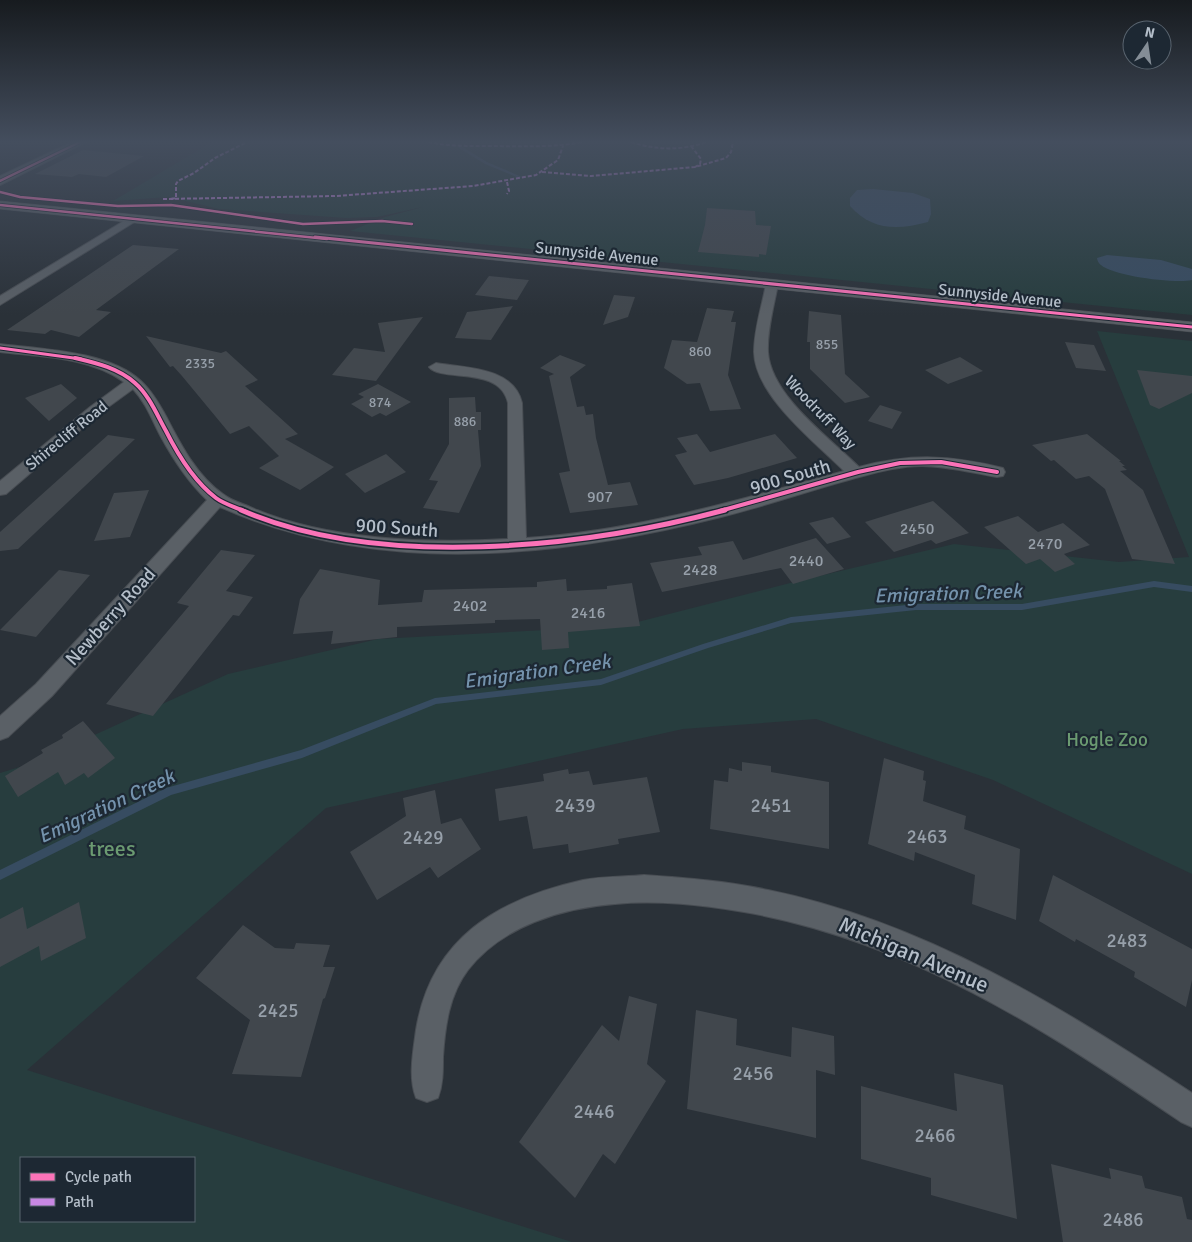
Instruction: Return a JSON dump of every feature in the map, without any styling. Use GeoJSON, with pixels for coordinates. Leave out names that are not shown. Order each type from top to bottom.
{"type":"FeatureCollection","features":[{"type":"Feature","properties":{"kind":"main road","name":"Sunnyside Avenue"},"geometry":{"type":"LineString","coordinates":[[0,205],[1192,327]]}},
{"type":"Feature","properties":{"kind":"street"},"geometry":{"type":"LineString","coordinates":[[0,301],[132,219]]}},
{"type":"Feature","properties":{"kind":"street","name":"Woodruff Way"},"geometry":{"type":"LineString","coordinates":[[772,284],[760,353],[763,369],[771,385],[784,402],[856,473]]}},
{"type":"Feature","properties":{"kind":"street","name":"900 South"},"geometry":{"type":"LineString","coordinates":[[0,348],[70,357],[107,366],[134,382],[155,410],[176,450],[194,476],[218,499],[255,516],[294,530],[357,540],[429,546],[517,546],[618,534],[721,511],[856,473],[904,462],[924,461],[997,472]]}},
{"type":"Feature","properties":{"kind":"street"},"geometry":{"type":"LineString","coordinates":[[436,368],[488,376],[504,383],[512,391],[515,403],[517,546]]}},
{"type":"Feature","properties":{"kind":"street","name":"Shirecliff Road"},"geometry":{"type":"LineString","coordinates":[[0,490],[95,410],[134,382]]}},
{"type":"Feature","properties":{"kind":"street","name":"Newberry Road"},"geometry":{"type":"LineString","coordinates":[[0,730],[44,690],[193,524],[218,499]]}},
{"type":"Feature","properties":{"kind":"street","name":"Michigan Avenue"},"geometry":{"type":"LineString","coordinates":[[427,1087],[431,1029],[444,987],[454,966],[467,950],[502,921],[541,904],[581,894],[624,888],[671,889],[757,902],[828,918],[880,935],[932,957],[1042,1013],[1192,1111]]}},
{"type":"Feature","properties":{"kind":"green space"},"geometry":{"type":"Polygon","coordinates":[[[181,200],[1192,200],[1192,315],[350,231],[385,217],[423,207],[377,217],[346,218],[219,209],[181,200]]]}},
{"type":"Feature","properties":{"kind":"green space","name":"trees"},"geometry":{"type":"Polygon","coordinates":[[[1097,331],[1192,341],[1192,874],[993,780],[816,719],[683,729],[326,808],[27,1070],[572,1242],[0,1242],[0,773],[33,763],[228,674],[378,639],[622,626],[954,544],[1119,562],[1189,557],[1097,331]]]}},
{"type":"Feature","properties":{"kind":"water"},"geometry":{"type":"Polygon","coordinates":[[[850,200],[930,200],[931,214],[928,222],[896,227],[876,224],[867,220],[850,206],[850,200]]]}},
{"type":"Feature","properties":{"kind":"water"},"geometry":{"type":"Polygon","coordinates":[[[1107,255],[1161,260],[1192,269],[1192,280],[1159,280],[1118,273],[1099,263],[1097,258],[1107,255]]]}},
{"type":"Feature","properties":{"kind":"building"},"geometry":{"type":"Polygon","coordinates":[[[707,208],[755,211],[756,225],[771,226],[766,255],[759,254],[759,257],[698,252],[707,208]]]}},
{"type":"Feature","properties":{"kind":"building"},"geometry":{"type":"Polygon","coordinates":[[[133,245],[179,249],[96,310],[111,312],[79,337],[51,330],[45,334],[7,330],[133,245]]]}},
{"type":"Feature","properties":{"kind":"building"},"geometry":{"type":"Polygon","coordinates":[[[489,276],[529,280],[517,300],[475,295],[489,276]]]}},
{"type":"Feature","properties":{"kind":"building"},"geometry":{"type":"Polygon","coordinates":[[[614,295],[635,297],[628,317],[603,325],[614,295]]]}},
{"type":"Feature","properties":{"kind":"building"},"geometry":{"type":"Polygon","coordinates":[[[513,306],[491,340],[455,338],[467,312],[513,306]]]}},
{"type":"Feature","properties":{"kind":"building"},"geometry":{"type":"Polygon","coordinates":[[[707,308],[734,311],[731,322],[736,322],[728,375],[741,409],[710,411],[700,383],[687,384],[664,368],[672,340],[697,342],[707,308]]]}},
{"type":"Feature","properties":{"kind":"building"},"geometry":{"type":"Polygon","coordinates":[[[809,311],[841,315],[845,374],[870,397],[845,403],[810,369],[810,342],[807,342],[809,311]]]}},
{"type":"Feature","properties":{"kind":"building"},"geometry":{"type":"Polygon","coordinates":[[[423,317],[376,381],[332,375],[354,348],[385,352],[378,323],[423,317]]]}},
{"type":"Feature","properties":{"kind":"building"},"geometry":{"type":"Polygon","coordinates":[[[146,336],[221,353],[226,351],[258,380],[245,386],[298,434],[285,439],[334,467],[300,490],[259,468],[279,456],[249,426],[230,434],[182,376],[173,366],[170,367],[146,336]]]}},
{"type":"Feature","properties":{"kind":"building"},"geometry":{"type":"Polygon","coordinates":[[[1065,342],[1094,345],[1106,371],[1076,368],[1065,342]]]}},
{"type":"Feature","properties":{"kind":"building"},"geometry":{"type":"Polygon","coordinates":[[[560,355],[586,365],[570,377],[577,407],[584,406],[586,415],[593,414],[596,438],[608,485],[630,482],[638,505],[570,513],[559,473],[570,471],[549,376],[554,374],[540,368],[560,355]]]}},
{"type":"Feature","properties":{"kind":"building"},"geometry":{"type":"Polygon","coordinates":[[[960,357],[983,371],[948,384],[925,370],[960,357]]]}},
{"type":"Feature","properties":{"kind":"building"},"geometry":{"type":"Polygon","coordinates":[[[1137,370],[1192,376],[1192,393],[1159,409],[1150,405],[1137,370]]]}},
{"type":"Feature","properties":{"kind":"building"},"geometry":{"type":"Polygon","coordinates":[[[61,384],[77,398],[49,421],[25,398],[61,384]]]}},
{"type":"Feature","properties":{"kind":"building"},"geometry":{"type":"Polygon","coordinates":[[[378,384],[411,402],[386,416],[380,413],[372,417],[351,404],[364,397],[358,394],[378,384]]]}},
{"type":"Feature","properties":{"kind":"building"},"geometry":{"type":"Polygon","coordinates":[[[475,397],[476,412],[481,412],[481,430],[478,430],[481,466],[459,513],[423,508],[438,481],[429,480],[449,444],[449,398],[475,397]]]}},
{"type":"Feature","properties":{"kind":"building"},"geometry":{"type":"Polygon","coordinates":[[[880,405],[902,412],[892,429],[868,421],[880,405]]]}},
{"type":"Feature","properties":{"kind":"building"},"geometry":{"type":"Polygon","coordinates":[[[697,434],[710,452],[775,434],[797,458],[728,478],[694,485],[675,455],[687,452],[677,438],[697,434]]]}},
{"type":"Feature","properties":{"kind":"building"},"geometry":{"type":"Polygon","coordinates":[[[1087,434],[1121,461],[1119,461],[1127,470],[1120,471],[1143,490],[1175,564],[1132,559],[1105,489],[1089,476],[1076,479],[1054,460],[1051,461],[1032,445],[1087,434]]]}},
{"type":"Feature","properties":{"kind":"building"},"geometry":{"type":"Polygon","coordinates":[[[108,435],[135,439],[18,549],[0,551],[0,532],[108,435]]]}},
{"type":"Feature","properties":{"kind":"building"},"geometry":{"type":"Polygon","coordinates":[[[386,454],[406,472],[365,493],[345,474],[386,454]]]}},
{"type":"Feature","properties":{"kind":"building"},"geometry":{"type":"Polygon","coordinates":[[[149,490],[130,537],[94,541],[114,493],[149,490]]]}},
{"type":"Feature","properties":{"kind":"building"},"geometry":{"type":"Polygon","coordinates":[[[933,501],[969,533],[936,544],[931,540],[894,552],[865,522],[933,501]]]}},
{"type":"Feature","properties":{"kind":"building"},"geometry":{"type":"Polygon","coordinates":[[[1018,516],[1038,532],[1063,523],[1090,545],[1064,554],[1075,564],[1055,572],[1040,559],[1026,564],[984,527],[1018,516]]]}},
{"type":"Feature","properties":{"kind":"building"},"geometry":{"type":"Polygon","coordinates":[[[833,517],[851,537],[827,544],[809,523],[833,517]]]}},
{"type":"Feature","properties":{"kind":"building"},"geometry":{"type":"Polygon","coordinates":[[[816,538],[844,569],[793,584],[781,568],[662,592],[650,563],[702,555],[698,547],[733,541],[743,560],[816,538]]]}},
{"type":"Feature","properties":{"kind":"building"},"geometry":{"type":"Polygon","coordinates":[[[221,550],[255,555],[226,591],[253,597],[239,616],[233,615],[153,716],[106,704],[189,606],[177,603],[221,550]]]}},
{"type":"Feature","properties":{"kind":"building"},"geometry":{"type":"Polygon","coordinates":[[[320,569],[380,580],[378,605],[422,602],[424,590],[537,587],[537,582],[566,579],[567,591],[607,589],[607,586],[632,583],[640,626],[568,632],[569,648],[542,650],[540,619],[495,620],[495,623],[397,627],[397,637],[331,644],[333,631],[293,634],[300,599],[320,569]]]}},
{"type":"Feature","properties":{"kind":"building"},"geometry":{"type":"Polygon","coordinates":[[[59,570],[90,575],[36,637],[0,630],[59,570]]]}},
{"type":"Feature","properties":{"kind":"building"},"geometry":{"type":"Polygon","coordinates":[[[83,721],[115,758],[88,778],[84,773],[65,785],[58,772],[18,797],[5,776],[43,753],[41,750],[63,738],[62,735],[83,721]]]}},
{"type":"Feature","properties":{"kind":"building"},"geometry":{"type":"Polygon","coordinates":[[[884,758],[924,771],[923,780],[926,781],[923,801],[966,816],[964,829],[1020,849],[1016,920],[972,904],[975,875],[915,852],[914,861],[868,844],[884,758]]]}},
{"type":"Feature","properties":{"kind":"building"},"geometry":{"type":"Polygon","coordinates":[[[742,762],[771,766],[771,772],[829,782],[829,849],[710,829],[714,780],[728,782],[729,768],[742,771],[742,762]]]}},
{"type":"Feature","properties":{"kind":"building"},"geometry":{"type":"Polygon","coordinates":[[[568,769],[569,774],[589,771],[593,785],[647,777],[660,832],[618,839],[619,844],[569,853],[568,844],[533,849],[527,816],[499,821],[495,789],[544,781],[543,774],[568,769]]]}},
{"type":"Feature","properties":{"kind":"building"},"geometry":{"type":"Polygon","coordinates":[[[435,790],[441,824],[461,818],[481,849],[438,878],[430,867],[377,900],[350,852],[406,816],[403,798],[435,790]]]}},
{"type":"Feature","properties":{"kind":"building"},"geometry":{"type":"Polygon","coordinates":[[[1053,875],[1192,949],[1192,980],[1186,1007],[1134,977],[1135,972],[1076,939],[1075,942],[1039,921],[1053,875]]]}},
{"type":"Feature","properties":{"kind":"building"},"geometry":{"type":"Polygon","coordinates":[[[79,902],[86,938],[41,961],[39,946],[0,967],[0,919],[23,907],[27,929],[79,902]]]}},
{"type":"Feature","properties":{"kind":"building"},"geometry":{"type":"Polygon","coordinates":[[[243,925],[275,948],[294,949],[296,943],[330,945],[323,967],[335,967],[325,998],[323,999],[301,1077],[232,1074],[250,1020],[196,978],[243,925]]]}},
{"type":"Feature","properties":{"kind":"building"},"geometry":{"type":"Polygon","coordinates":[[[629,996],[657,1004],[647,1064],[666,1081],[615,1164],[603,1154],[575,1198],[519,1142],[602,1025],[619,1041],[629,996]]]}},
{"type":"Feature","properties":{"kind":"building"},"geometry":{"type":"Polygon","coordinates":[[[696,1010],[737,1019],[736,1045],[791,1057],[792,1027],[834,1036],[835,1075],[816,1070],[816,1138],[687,1109],[696,1010]]]}},
{"type":"Feature","properties":{"kind":"building"},"geometry":{"type":"Polygon","coordinates":[[[954,1073],[1003,1085],[1017,1219],[931,1195],[931,1178],[861,1159],[861,1086],[957,1111],[954,1073]]]}},
{"type":"Feature","properties":{"kind":"building"},"geometry":{"type":"Polygon","coordinates":[[[1051,1164],[1111,1179],[1109,1168],[1142,1176],[1145,1188],[1182,1197],[1187,1219],[1192,1220],[1192,1242],[1063,1242],[1051,1164]]]}},
{"type":"Feature","properties":{"kind":"waterway","name":"Emigration Creek"},"geometry":{"type":"LineString","coordinates":[[0,875],[169,791],[302,754],[435,701],[601,682],[706,646],[791,620],[916,607],[1022,607],[1154,584],[1192,589]]}},
{"type":"Feature","properties":{"kind":"cycle path"},"geometry":{"type":"LineString","coordinates":[[52,200],[118,206],[171,205],[303,224],[382,221],[412,224]]}},
{"type":"Feature","properties":{"kind":"cycle path"},"geometry":{"type":"LineString","coordinates":[[0,205],[1192,327]]}},
{"type":"Feature","properties":{"kind":"cycle path"},"geometry":{"type":"LineString","coordinates":[[0,348],[90,361],[122,374],[135,383],[142,391],[182,458],[200,482],[216,498],[255,516],[283,526],[326,536],[356,540],[448,547],[540,543],[632,531],[677,522],[837,478],[911,461],[941,462],[997,472]]}},
{"type":"Feature","properties":{"kind":"park label","name":"Hogle Zoo"},"geometry":{"type":"Point","coordinates":[1107,739]}}]}
